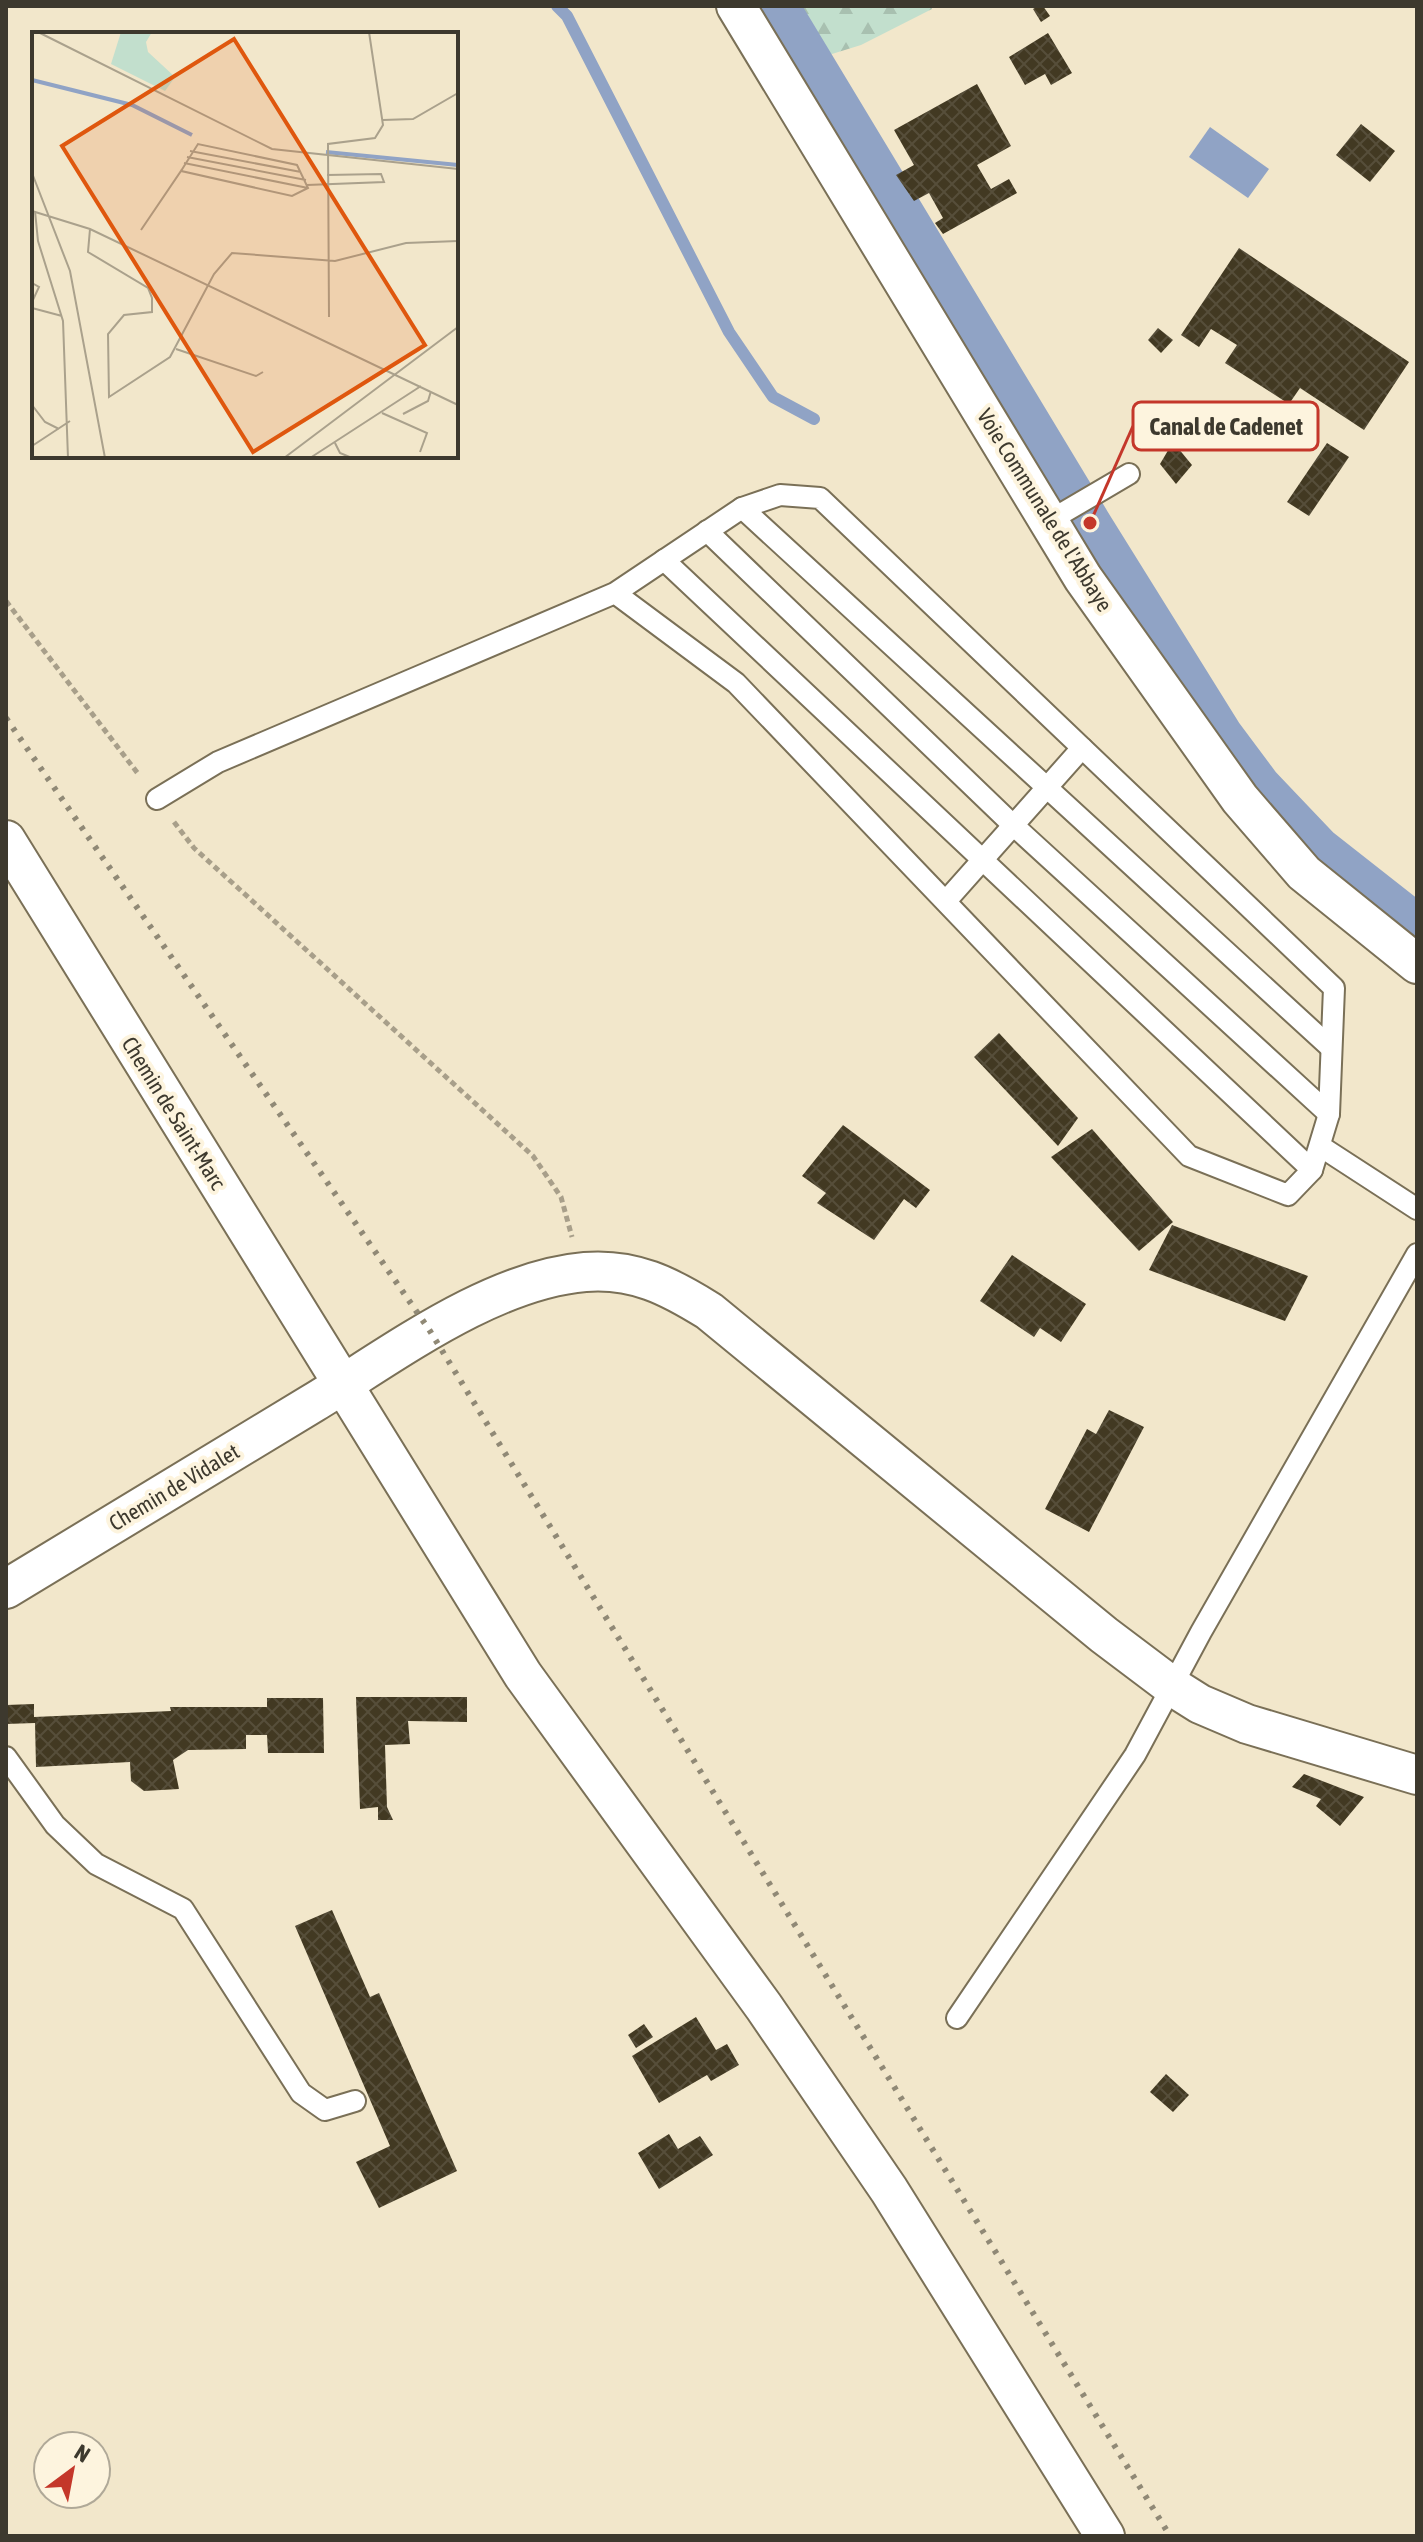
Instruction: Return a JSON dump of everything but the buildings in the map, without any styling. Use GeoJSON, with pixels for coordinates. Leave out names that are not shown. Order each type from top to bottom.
{"type":"FeatureCollection","features":[{"type":"Feature","properties":{"kind":"street","name":"Voie Communale de l'Abbaye"},"geometry":{"type":"LineString","coordinates":[[736,6],[1083,578],[1240,799],[1304,873],[1417,964]]}},
{"type":"Feature","properties":{"kind":"street","name":"Chemin de Saint-Marc"},"geometry":{"type":"LineString","coordinates":[[6,840],[523,1675],[764,2007],[889,2190],[1105,2536]]}},
{"type":"Feature","properties":{"kind":"street","name":"Chemin de Vidalet"},"geometry":{"type":"LineString","coordinates":[[6,1589],[430,1331],[529,1284],[583,1272],[618,1271],[645,1276],[709,1311],[1104,1635],[1173,1687],[1200,1704],[1247,1724],[1417,1775]]}},
{"type":"Feature","properties":{"kind":"lane"},"geometry":{"type":"LineString","coordinates":[[1050,520],[1129,474]]}},
{"type":"Feature","properties":{"kind":"lane"},"geometry":{"type":"LineString","coordinates":[[157,799],[218,762],[615,593],[742,508],[780,495],[820,498],[1334,988],[1329,1114],[1312,1170],[1288,1195],[1189,1156],[736,683],[615,593]]}},
{"type":"Feature","properties":{"kind":"lane"},"geometry":{"type":"LineString","coordinates":[[742,508],[1331,1048]]}},
{"type":"Feature","properties":{"kind":"lane"},"geometry":{"type":"LineString","coordinates":[[707,531],[1013,825],[1329,1114]]}},
{"type":"Feature","properties":{"kind":"lane"},"geometry":{"type":"LineString","coordinates":[[664,560],[1312,1170]]}},
{"type":"Feature","properties":{"kind":"lane"},"geometry":{"type":"LineString","coordinates":[[946,901],[1082,748]]}},
{"type":"Feature","properties":{"kind":"lane"},"geometry":{"type":"LineString","coordinates":[[1320,1146],[1417,1209]]}},
{"type":"Feature","properties":{"kind":"lane"},"geometry":{"type":"LineString","coordinates":[[957,2018],[1135,1755],[1417,1254]]}},
{"type":"Feature","properties":{"kind":"lane"},"geometry":{"type":"LineString","coordinates":[[6,1757],[55,1825],[96,1864],[183,1909],[301,2093],[325,2110],[355,2101]]}},
{"type":"Feature","properties":{"kind":"path"},"geometry":{"type":"LineString","coordinates":[[6,601],[194,848],[533,1156],[561,1197],[583,1272]]}},
{"type":"Feature","properties":{"kind":"green space"},"geometry":{"type":"Polygon","coordinates":[[[788,6],[931,6],[932,9],[861,45],[819,58],[788,6]]]}},
{"type":"Feature","properties":{"kind":"water"},"geometry":{"type":"Polygon","coordinates":[[[1210,127],[1269,169],[1248,198],[1189,157],[1210,127]]]}},
{"type":"Feature","properties":{"kind":"waterway"},"geometry":{"type":"LineString","coordinates":[[557,6],[567,16],[729,332],[773,397],[814,419]]}},
{"type":"Feature","properties":{"kind":"waterway"},"geometry":{"type":"LineString","coordinates":[[778,6],[1090,523],[1222,735],[1260,786],[1319,848],[1417,925]]}},
{"type":"Feature","properties":{"kind":"railway"},"geometry":{"type":"LineString","coordinates":[[6,718],[430,1331],[1170,2536]]}},
{"type":"Feature","properties":{"kind":"place","name":"Canal de Cadenet"},"geometry":{"type":"Point","coordinates":[1090,523]}}]}
